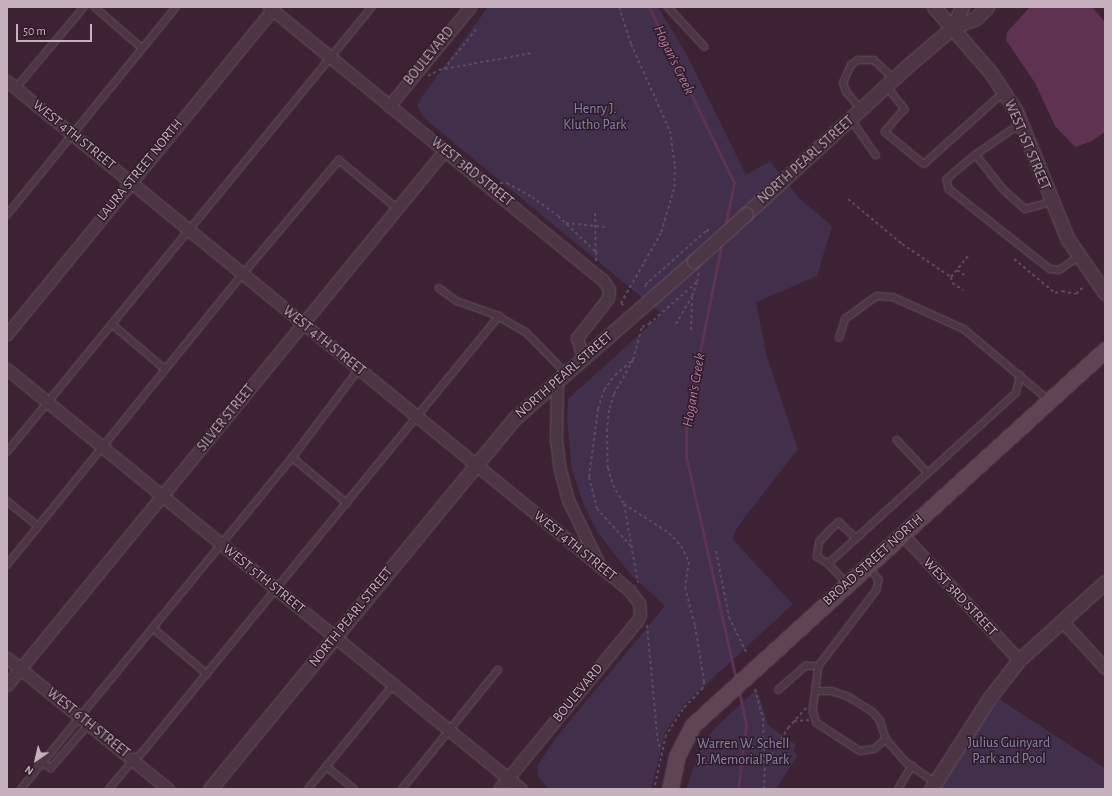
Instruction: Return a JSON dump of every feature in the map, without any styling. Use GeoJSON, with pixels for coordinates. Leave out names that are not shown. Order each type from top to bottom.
{"type":"FeatureCollection","features":[{"type":"Feature","properties":{"kind":"main road","name":"BROAD STREET NORTH"},"geometry":{"type":"LineString","coordinates":[[670,789],[674,763],[685,738],[693,725],[757,664],[1105,350]]}},
{"type":"Feature","properties":{"kind":"street","name":"BOULEVARD"},"geometry":{"type":"LineString","coordinates":[[389,106],[470,7]]}},
{"type":"Feature","properties":{"kind":"street","name":"WEST 1ST STREET"},"geometry":{"type":"LineString","coordinates":[[934,7],[953,27],[1005,92],[1022,124],[1051,202],[1078,257],[1105,293]]}},
{"type":"Feature","properties":{"kind":"street","name":"NORTH PEARL STREET"},"geometry":{"type":"LineString","coordinates":[[953,27],[962,7]]}},
{"type":"Feature","properties":{"kind":"street","name":"NORTH PEARL STREET"},"geometry":{"type":"LineString","coordinates":[[210,789],[516,416],[557,383],[583,358],[746,214],[890,82],[953,27],[976,18],[987,7]]}},
{"type":"Feature","properties":{"kind":"street","name":"WEST 3RD STREET"},"geometry":{"type":"LineString","coordinates":[[272,8],[389,106],[603,280],[609,288],[608,298],[577,338],[583,358]]}},
{"type":"Feature","properties":{"kind":"street","name":"LAURA STREET NORTH"},"geometry":{"type":"LineString","coordinates":[[7,334],[272,8]]}},
{"type":"Feature","properties":{"kind":"street","name":"WEST 4TH STREET"},"geometry":{"type":"LineString","coordinates":[[7,81],[629,590],[639,603]]}},
{"type":"Feature","properties":{"kind":"street","name":"SILVER STREET"},"geometry":{"type":"LineString","coordinates":[[7,685],[444,150]]}},
{"type":"Feature","properties":{"kind":"street","name":"WEST 5TH STREET"},"geometry":{"type":"LineString","coordinates":[[7,369],[521,789]]}},
{"type":"Feature","properties":{"kind":"street"},"geometry":{"type":"LineString","coordinates":[[557,383],[556,439],[560,470],[568,500],[601,567]]}},
{"type":"Feature","properties":{"kind":"street","name":"WEST 3RD STREET"},"geometry":{"type":"LineString","coordinates":[[902,534],[1019,660]]}},
{"type":"Feature","properties":{"kind":"street"},"geometry":{"type":"LineString","coordinates":[[933,785],[990,697],[1019,660],[1105,582]]}},
{"type":"Feature","properties":{"kind":"street","name":"BOULEVARD"},"geometry":{"type":"LineString","coordinates":[[499,789],[637,620],[640,615],[639,603]]}},
{"type":"Feature","properties":{"kind":"street"},"geometry":{"type":"LineString","coordinates":[[1062,621],[1105,668]]}},
{"type":"Feature","properties":{"kind":"street","name":"WEST 6TH STREET"},"geometry":{"type":"LineString","coordinates":[[7,658],[168,789]]}},
{"type":"Feature","properties":{"kind":"lane"},"geometry":{"type":"LineString","coordinates":[[16,88],[84,7]]}},
{"type":"Feature","properties":{"kind":"lane"},"geometry":{"type":"LineString","coordinates":[[95,7],[142,48]]}},
{"type":"Feature","properties":{"kind":"lane"},"geometry":{"type":"LineString","coordinates":[[7,215],[176,7]]}},
{"type":"Feature","properties":{"kind":"lane"},"geometry":{"type":"LineString","coordinates":[[7,452],[372,7]]}},
{"type":"Feature","properties":{"kind":"lane"},"geometry":{"type":"LineString","coordinates":[[668,7],[705,47]]}},
{"type":"Feature","properties":{"kind":"lane"},"geometry":{"type":"LineString","coordinates":[[861,110],[846,92],[843,83],[851,65],[858,60],[874,60],[890,82],[905,109],[885,132],[924,164],[1005,92]]}},
{"type":"Feature","properties":{"kind":"lane"},"geometry":{"type":"LineString","coordinates":[[851,119],[876,155]]}},
{"type":"Feature","properties":{"kind":"lane"},"geometry":{"type":"LineString","coordinates":[[1022,124],[976,155],[947,179],[949,189],[1050,269],[1059,270],[1078,257]]}},
{"type":"Feature","properties":{"kind":"lane"},"geometry":{"type":"LineString","coordinates":[[976,155],[1003,189],[1025,209],[1051,202]]}},
{"type":"Feature","properties":{"kind":"lane"},"geometry":{"type":"LineString","coordinates":[[7,565],[103,448],[165,369],[339,160],[397,208]]}},
{"type":"Feature","properties":{"kind":"lane"},"geometry":{"type":"LineString","coordinates":[[439,288],[457,302],[499,316],[526,332],[567,374]]}},
{"type":"Feature","properties":{"kind":"lane"},"geometry":{"type":"LineString","coordinates":[[839,338],[845,319],[876,296],[893,297],[964,329],[1050,400]]}},
{"type":"Feature","properties":{"kind":"lane"},"geometry":{"type":"LineString","coordinates":[[109,789],[133,760],[141,754],[207,674],[499,316]]}},
{"type":"Feature","properties":{"kind":"lane"},"geometry":{"type":"LineString","coordinates":[[112,324],[165,369]]}},
{"type":"Feature","properties":{"kind":"lane"},"geometry":{"type":"LineString","coordinates":[[21,789],[79,716],[153,628],[292,457],[359,369]]}},
{"type":"Feature","properties":{"kind":"lane"},"geometry":{"type":"LineString","coordinates":[[828,564],[1016,393],[1020,376]]}},
{"type":"Feature","properties":{"kind":"lane"},"geometry":{"type":"LineString","coordinates":[[897,440],[928,473]]}},
{"type":"Feature","properties":{"kind":"lane"},"geometry":{"type":"LineString","coordinates":[[292,457],[347,503]]}},
{"type":"Feature","properties":{"kind":"lane"},"geometry":{"type":"LineString","coordinates":[[7,501],[38,526]]}},
{"type":"Feature","properties":{"kind":"lane"},"geometry":{"type":"LineString","coordinates":[[846,583],[828,564],[817,557],[819,542],[839,522],[856,538]]}},
{"type":"Feature","properties":{"kind":"lane"},"geometry":{"type":"LineString","coordinates":[[867,565],[879,580],[877,590],[819,666],[813,711],[817,723],[860,751],[874,749],[886,739]]}},
{"type":"Feature","properties":{"kind":"lane"},"geometry":{"type":"LineString","coordinates":[[153,628],[207,674]]}},
{"type":"Feature","properties":{"kind":"lane"},"geometry":{"type":"LineString","coordinates":[[778,690],[806,666],[819,666]]}},
{"type":"Feature","properties":{"kind":"lane"},"geometry":{"type":"LineString","coordinates":[[402,789],[498,670]]}},
{"type":"Feature","properties":{"kind":"lane"},"geometry":{"type":"LineString","coordinates":[[308,789],[393,685]]}},
{"type":"Feature","properties":{"kind":"lane"},"geometry":{"type":"LineString","coordinates":[[816,691],[832,691],[849,696],[873,712],[880,720],[886,739],[933,785]]}},
{"type":"Feature","properties":{"kind":"lane"},"geometry":{"type":"LineString","coordinates":[[42,762],[51,768],[89,724]]}},
{"type":"Feature","properties":{"kind":"lane"},"geometry":{"type":"LineString","coordinates":[[62,738],[70,746]]}},
{"type":"Feature","properties":{"kind":"lane"},"geometry":{"type":"LineString","coordinates":[[326,766],[354,789]]}},
{"type":"Feature","properties":{"kind":"lane"},"geometry":{"type":"LineString","coordinates":[[898,789],[912,766]]}},
{"type":"Feature","properties":{"kind":"path"},"geometry":{"type":"LineString","coordinates":[[619,7],[631,44],[670,131],[675,166],[674,189],[661,234],[621,303],[625,307]]}},
{"type":"Feature","properties":{"kind":"path"},"geometry":{"type":"LineString","coordinates":[[444,69],[478,27]]}},
{"type":"Feature","properties":{"kind":"path"},"geometry":{"type":"LineString","coordinates":[[427,76],[444,69],[532,54]]}},
{"type":"Feature","properties":{"kind":"path"},"geometry":{"type":"LineString","coordinates":[[500,182],[506,183],[532,197],[596,252]]}},
{"type":"Feature","properties":{"kind":"path"},"geometry":{"type":"LineString","coordinates":[[848,199],[902,244],[951,277],[952,283],[963,290]]}},
{"type":"Feature","properties":{"kind":"path"},"geometry":{"type":"LineString","coordinates":[[595,213],[594,226],[596,260]]}},
{"type":"Feature","properties":{"kind":"path"},"geometry":{"type":"LineString","coordinates":[[564,223],[606,227]]}},
{"type":"Feature","properties":{"kind":"path"},"geometry":{"type":"LineString","coordinates":[[951,277],[968,256]]}},
{"type":"Feature","properties":{"kind":"path"},"geometry":{"type":"LineString","coordinates":[[1014,259],[1055,293],[1062,291],[1076,294],[1084,287]]}},
{"type":"Feature","properties":{"kind":"path"},"geometry":{"type":"LineString","coordinates":[[957,270],[966,276]]}},
{"type":"Feature","properties":{"kind":"path"},"geometry":{"type":"LineString","coordinates":[[676,324],[692,296],[697,282]]}},
{"type":"Feature","properties":{"kind":"path"},"geometry":{"type":"LineString","coordinates":[[691,330],[692,296]]}},
{"type":"Feature","properties":{"kind":"path"},"geometry":{"type":"LineString","coordinates":[[638,583],[624,504],[613,485],[608,468],[606,429],[614,394],[633,360],[642,328]]}},
{"type":"Feature","properties":{"kind":"path"},"geometry":{"type":"LineString","coordinates":[[631,546],[597,509],[589,477],[597,416],[604,390],[615,375],[633,360]]}},
{"type":"Feature","properties":{"kind":"path"},"geometry":{"type":"LineString","coordinates":[[624,504],[669,533],[681,546],[688,562],[685,587],[695,626],[704,681],[699,694],[683,709],[662,748],[654,789]]}},
{"type":"Feature","properties":{"kind":"path"},"geometry":{"type":"LineString","coordinates":[[716,551],[729,617],[746,652]]}},
{"type":"Feature","properties":{"kind":"path"},"geometry":{"type":"LineString","coordinates":[[647,625],[658,744],[662,748]]}},
{"type":"Feature","properties":{"kind":"path"},"geometry":{"type":"LineString","coordinates":[[755,689],[763,718],[764,789]]}},
{"type":"Feature","properties":{"kind":"path"},"geometry":{"type":"LineString","coordinates":[[764,765],[794,722],[807,707]]}},
{"type":"Feature","properties":{"kind":"path"},"geometry":{"type":"LineString","coordinates":[[794,722],[809,720]]}},
{"type":"Feature","properties":{"kind":"green space","name":"Henry J. Klutho Park"},"geometry":{"type":"Polygon","coordinates":[[[488,7],[658,7],[687,55],[746,175],[770,161],[799,198],[832,226],[817,276],[756,302],[766,353],[798,449],[738,526],[733,537],[734,541],[793,604],[684,705],[665,733],[651,789],[549,789],[538,777],[537,766],[559,734],[665,606],[631,575],[598,533],[583,503],[572,471],[567,419],[568,399],[662,314],[425,119],[417,106],[423,95],[488,7]]]}},
{"type":"Feature","properties":{"kind":"green space","name":"Warren W. Schell Jr. Memorial Park"},"geometry":{"type":"Polygon","coordinates":[[[757,689],[768,725],[796,745],[793,751],[798,755],[776,789],[686,789],[702,745],[716,727],[757,689]]]}},
{"type":"Feature","properties":{"kind":"green space","name":"Julius Guinyard Park and Pool"},"geometry":{"type":"Polygon","coordinates":[[[999,699],[1105,768],[1105,789],[938,789],[999,699]]]}},
{"type":"Feature","properties":{"kind":"shaded area"},"geometry":{"type":"Polygon","coordinates":[[[1030,7],[1092,7],[1105,22],[1105,132],[1092,141],[1075,147],[1055,126],[1035,83],[1006,40],[1007,32],[1030,7]]]}},
{"type":"Feature","properties":{"kind":"waterway","name":"Hogan's Creek"},"geometry":{"type":"LineString","coordinates":[[649,7],[734,183],[725,226]]}},
{"type":"Feature","properties":{"kind":"waterway","name":"Hogan's Creek"},"geometry":{"type":"LineString","coordinates":[[722,242],[686,421],[686,456],[736,679]]}},
{"type":"Feature","properties":{"kind":"waterway","name":"Hogan's Creek"},"geometry":{"type":"LineString","coordinates":[[738,789],[746,724],[739,690]]}}]}
